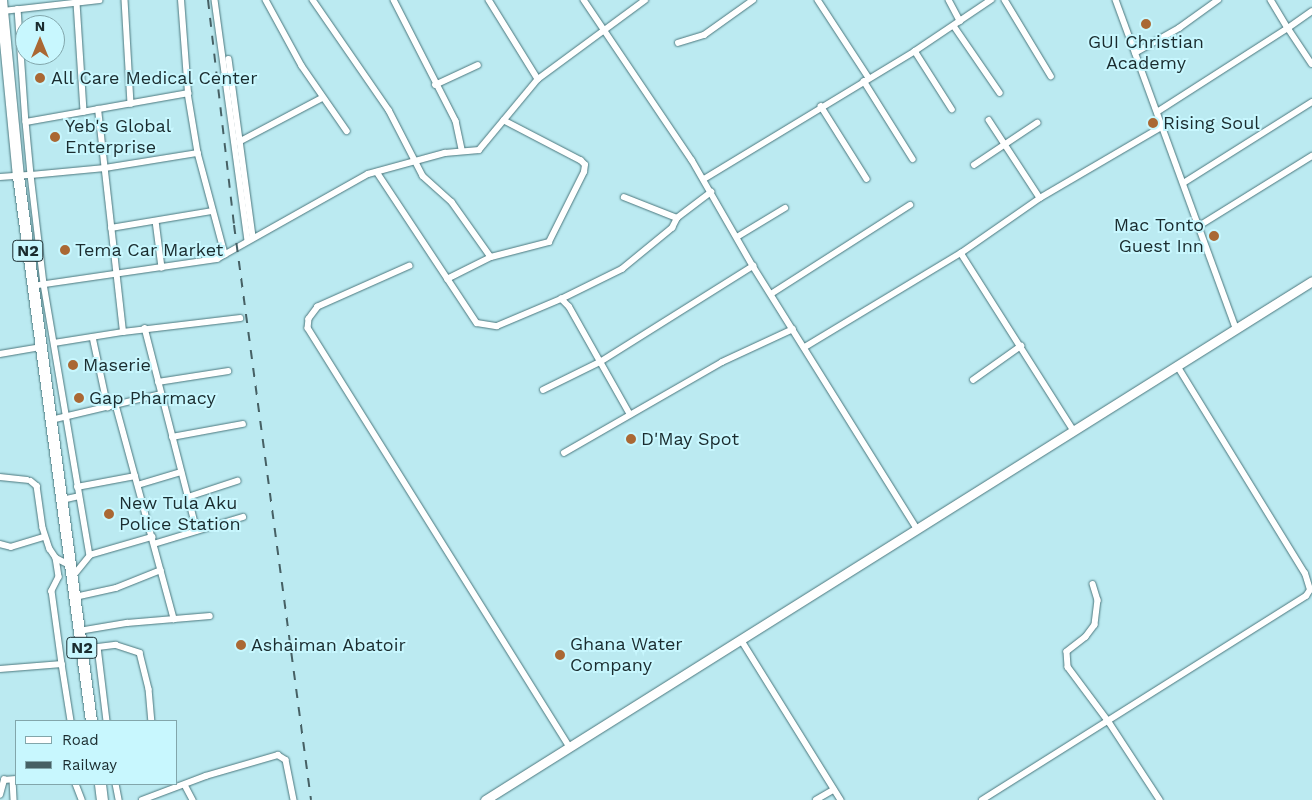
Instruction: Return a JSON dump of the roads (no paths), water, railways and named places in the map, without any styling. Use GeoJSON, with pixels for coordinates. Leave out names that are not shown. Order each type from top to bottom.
{"type":"FeatureCollection","features":[{"type":"Feature","properties":{"kind":"highway","name":"N2"},"geometry":{"type":"LineString","coordinates":[[2,6],[18,176],[32,286],[62,500],[68,510],[76,548],[72,570],[74,597],[91,720]]}},
{"type":"Feature","properties":{"kind":"highway"},"geometry":{"type":"LineString","coordinates":[[100,785],[102,800]]}},
{"type":"Feature","properties":{"kind":"street"},"geometry":{"type":"LineString","coordinates":[[2,6],[18,9],[99,0]]}},
{"type":"Feature","properties":{"kind":"street"},"geometry":{"type":"LineString","coordinates":[[125,0],[131,104]]}},
{"type":"Feature","properties":{"kind":"street"},"geometry":{"type":"LineString","coordinates":[[181,0],[188,94],[198,153],[225,254]]}},
{"type":"Feature","properties":{"kind":"street"},"geometry":{"type":"LineString","coordinates":[[215,0],[248,241]]}},
{"type":"Feature","properties":{"kind":"street"},"geometry":{"type":"LineString","coordinates":[[266,0],[322,98],[347,131]]}},
{"type":"Feature","properties":{"kind":"street"},"geometry":{"type":"LineString","coordinates":[[313,0],[389,110],[427,181],[452,202],[491,257]]}},
{"type":"Feature","properties":{"kind":"street"},"geometry":{"type":"LineString","coordinates":[[394,0],[435,85],[458,126],[462,150]]}},
{"type":"Feature","properties":{"kind":"street"},"geometry":{"type":"LineString","coordinates":[[489,0],[538,79]]}},
{"type":"Feature","properties":{"kind":"street"},"geometry":{"type":"LineString","coordinates":[[584,0],[704,179],[753,266],[918,530]]}},
{"type":"Feature","properties":{"kind":"street"},"geometry":{"type":"LineString","coordinates":[[32,286],[210,260],[225,254],[248,241],[253,236],[359,178],[415,161],[462,150],[478,150],[538,79],[605,32],[645,0]]}},
{"type":"Feature","properties":{"kind":"street"},"geometry":{"type":"LineString","coordinates":[[678,43],[704,35],[753,0]]}},
{"type":"Feature","properties":{"kind":"street"},"geometry":{"type":"LineString","coordinates":[[818,0],[867,79],[913,159]]}},
{"type":"Feature","properties":{"kind":"street"},"geometry":{"type":"LineString","coordinates":[[949,0],[960,21]]}},
{"type":"Feature","properties":{"kind":"street"},"geometry":{"type":"LineString","coordinates":[[704,179],[821,106],[915,51],[991,0]]}},
{"type":"Feature","properties":{"kind":"street"},"geometry":{"type":"LineString","coordinates":[[1005,0],[1051,76]]}},
{"type":"Feature","properties":{"kind":"street"},"geometry":{"type":"LineString","coordinates":[[1116,0],[1236,328]]}},
{"type":"Feature","properties":{"kind":"street"},"geometry":{"type":"LineString","coordinates":[[1135,53],[1179,28],[1218,0]]}},
{"type":"Feature","properties":{"kind":"street"},"geometry":{"type":"LineString","coordinates":[[1271,0],[1312,64]]}},
{"type":"Feature","properties":{"kind":"street"},"geometry":{"type":"LineString","coordinates":[[75,2],[84,112]]}},
{"type":"Feature","properties":{"kind":"street"},"geometry":{"type":"LineString","coordinates":[[18,9],[31,175],[44,284],[69,416],[77,487],[90,554]]}},
{"type":"Feature","properties":{"kind":"street"},"geometry":{"type":"LineString","coordinates":[[1157,112],[1312,12]]}},
{"type":"Feature","properties":{"kind":"street"},"geometry":{"type":"LineString","coordinates":[[954,26],[1000,94]]}},
{"type":"Feature","properties":{"kind":"street"},"geometry":{"type":"LineString","coordinates":[[915,51],[952,109]]}},
{"type":"Feature","properties":{"kind":"street"},"geometry":{"type":"LineString","coordinates":[[229,59],[253,236]]}},
{"type":"Feature","properties":{"kind":"street"},"geometry":{"type":"LineString","coordinates":[[435,85],[478,65]]}},
{"type":"Feature","properties":{"kind":"street"},"geometry":{"type":"LineString","coordinates":[[26,122],[188,94]]}},
{"type":"Feature","properties":{"kind":"street"},"geometry":{"type":"LineString","coordinates":[[239,142],[322,98]]}},
{"type":"Feature","properties":{"kind":"street"},"geometry":{"type":"LineString","coordinates":[[1184,182],[1312,102]]}},
{"type":"Feature","properties":{"kind":"street"},"geometry":{"type":"LineString","coordinates":[[821,106],[867,178]]}},
{"type":"Feature","properties":{"kind":"street"},"geometry":{"type":"LineString","coordinates":[[98,110],[123,332]]}},
{"type":"Feature","properties":{"kind":"street"},"geometry":{"type":"LineString","coordinates":[[989,120],[1040,198]]}},
{"type":"Feature","properties":{"kind":"street"},"geometry":{"type":"LineString","coordinates":[[447,278],[491,257],[549,242],[554,238],[585,165],[504,121]]}},
{"type":"Feature","properties":{"kind":"street"},"geometry":{"type":"LineString","coordinates":[[974,165],[1037,123]]}},
{"type":"Feature","properties":{"kind":"street"},"geometry":{"type":"LineString","coordinates":[[805,347],[961,253],[1040,198],[1163,126]]}},
{"type":"Feature","properties":{"kind":"street"},"geometry":{"type":"LineString","coordinates":[[0,176],[105,168],[198,153]]}},
{"type":"Feature","properties":{"kind":"street"},"geometry":{"type":"LineString","coordinates":[[1199,226],[1312,156]]}},
{"type":"Feature","properties":{"kind":"street"},"geometry":{"type":"LineString","coordinates":[[377,172],[477,324],[483,327],[497,326],[561,299],[622,270],[672,228],[677,218],[712,192]]}},
{"type":"Feature","properties":{"kind":"street"},"geometry":{"type":"LineString","coordinates":[[624,197],[677,218]]}},
{"type":"Feature","properties":{"kind":"street"},"geometry":{"type":"LineString","coordinates":[[771,294],[910,205]]}},
{"type":"Feature","properties":{"kind":"street"},"geometry":{"type":"LineString","coordinates":[[738,237],[786,208]]}},
{"type":"Feature","properties":{"kind":"street"},"geometry":{"type":"LineString","coordinates":[[110,228],[214,211]]}},
{"type":"Feature","properties":{"kind":"street"},"geometry":{"type":"LineString","coordinates":[[156,220],[162,268]]}},
{"type":"Feature","properties":{"kind":"street"},"geometry":{"type":"LineString","coordinates":[[961,253],[1074,430]]}},
{"type":"Feature","properties":{"kind":"street"},"geometry":{"type":"LineString","coordinates":[[410,266],[318,307],[309,319],[308,328],[570,747]]}},
{"type":"Feature","properties":{"kind":"street"},"geometry":{"type":"LineString","coordinates":[[543,390],[600,362],[753,266]]}},
{"type":"Feature","properties":{"kind":"street"},"geometry":{"type":"LineString","coordinates":[[485,800],[742,641],[1312,281]]}},
{"type":"Feature","properties":{"kind":"street"},"geometry":{"type":"LineString","coordinates":[[561,299],[569,307],[630,415]]}},
{"type":"Feature","properties":{"kind":"street"},"geometry":{"type":"LineString","coordinates":[[54,343],[144,328],[240,318]]}},
{"type":"Feature","properties":{"kind":"street"},"geometry":{"type":"LineString","coordinates":[[144,328],[197,530]]}},
{"type":"Feature","properties":{"kind":"street"},"geometry":{"type":"LineString","coordinates":[[564,453],[722,362],[793,329]]}},
{"type":"Feature","properties":{"kind":"street"},"geometry":{"type":"LineString","coordinates":[[93,337],[108,407]]}},
{"type":"Feature","properties":{"kind":"street"},"geometry":{"type":"LineString","coordinates":[[973,380],[1021,346]]}},
{"type":"Feature","properties":{"kind":"street"},"geometry":{"type":"LineString","coordinates":[[0,354],[41,347]]}},
{"type":"Feature","properties":{"kind":"street"},"geometry":{"type":"LineString","coordinates":[[982,800],[1109,722],[1306,596],[1310,590],[1305,574],[1177,366]]}},
{"type":"Feature","properties":{"kind":"street"},"geometry":{"type":"LineString","coordinates":[[158,382],[228,371]]}},
{"type":"Feature","properties":{"kind":"street"},"geometry":{"type":"LineString","coordinates":[[51,420],[161,394]]}},
{"type":"Feature","properties":{"kind":"street"},"geometry":{"type":"LineString","coordinates":[[116,405],[174,619]]}},
{"type":"Feature","properties":{"kind":"street"},"geometry":{"type":"LineString","coordinates":[[172,437],[243,424]]}},
{"type":"Feature","properties":{"kind":"street"},"geometry":{"type":"LineString","coordinates":[[138,485],[181,472]]}},
{"type":"Feature","properties":{"kind":"street"},"geometry":{"type":"LineString","coordinates":[[77,487],[134,476]]}},
{"type":"Feature","properties":{"kind":"street"},"geometry":{"type":"LineString","coordinates":[[0,477],[29,481],[37,486],[44,536],[56,558],[58,577],[52,592],[62,664],[62,679],[71,720]]}},
{"type":"Feature","properties":{"kind":"street"},"geometry":{"type":"LineString","coordinates":[[188,497],[237,481]]}},
{"type":"Feature","properties":{"kind":"street"},"geometry":{"type":"LineString","coordinates":[[62,500],[79,496]]}},
{"type":"Feature","properties":{"kind":"street"},"geometry":{"type":"LineString","coordinates":[[154,544],[243,517]]}},
{"type":"Feature","properties":{"kind":"street"},"geometry":{"type":"LineString","coordinates":[[0,544],[11,547],[44,536]]}},
{"type":"Feature","properties":{"kind":"street"},"geometry":{"type":"LineString","coordinates":[[56,558],[72,570],[90,554],[152,537]]}},
{"type":"Feature","properties":{"kind":"street"},"geometry":{"type":"LineString","coordinates":[[74,597],[116,588],[161,570]]}},
{"type":"Feature","properties":{"kind":"street"},"geometry":{"type":"LineString","coordinates":[[1093,584],[1098,600],[1095,625],[1086,637],[1067,652],[1068,667],[1109,722],[1160,800]]}},
{"type":"Feature","properties":{"kind":"street"},"geometry":{"type":"LineString","coordinates":[[79,631],[210,616]]}},
{"type":"Feature","properties":{"kind":"street"},"geometry":{"type":"LineString","coordinates":[[742,641],[833,790],[841,800]]}},
{"type":"Feature","properties":{"kind":"street"},"geometry":{"type":"LineString","coordinates":[[82,649],[125,646],[140,653],[149,688],[152,720]]}},
{"type":"Feature","properties":{"kind":"street"},"geometry":{"type":"LineString","coordinates":[[98,647],[107,720]]}},
{"type":"Feature","properties":{"kind":"street"},"geometry":{"type":"LineString","coordinates":[[0,669],[62,664]]}},
{"type":"Feature","properties":{"kind":"street"},"geometry":{"type":"LineString","coordinates":[[142,800],[169,787],[185,785],[278,755],[286,760],[294,800]]}},
{"type":"Feature","properties":{"kind":"street"},"geometry":{"type":"LineString","coordinates":[[0,795],[2,780],[14,779],[14,800]]}},
{"type":"Feature","properties":{"kind":"street"},"geometry":{"type":"LineString","coordinates":[[76,785],[82,800]]}},
{"type":"Feature","properties":{"kind":"street"},"geometry":{"type":"LineString","coordinates":[[116,785],[119,800]]}},
{"type":"Feature","properties":{"kind":"street"},"geometry":{"type":"LineString","coordinates":[[185,785],[193,800]]}},
{"type":"Feature","properties":{"kind":"street"},"geometry":{"type":"LineString","coordinates":[[816,800],[833,790]]}},
{"type":"Feature","properties":{"kind":"railway"},"geometry":{"type":"LineString","coordinates":[[208,0],[234,225],[311,800]]}},
{"type":"Feature","properties":{"kind":"place","name":"GUI Christian Academy"},"geometry":{"type":"Point","coordinates":[1146,24]}},
{"type":"Feature","properties":{"kind":"place","name":"All Care Medical Center"},"geometry":{"type":"Point","coordinates":[40,78]}},
{"type":"Feature","properties":{"kind":"place","name":"Rising Soul"},"geometry":{"type":"Point","coordinates":[1153,123]}},
{"type":"Feature","properties":{"kind":"place","name":"Yeb's Global Enterprise"},"geometry":{"type":"Point","coordinates":[55,137]}},
{"type":"Feature","properties":{"kind":"place","name":"Mac Tonto Guest Inn"},"geometry":{"type":"Point","coordinates":[1214,236]}},
{"type":"Feature","properties":{"kind":"place","name":"Tema Car Market"},"geometry":{"type":"Point","coordinates":[65,250]}},
{"type":"Feature","properties":{"kind":"place","name":"Maserie"},"geometry":{"type":"Point","coordinates":[73,365]}},
{"type":"Feature","properties":{"kind":"place","name":"Gap Pharmacy"},"geometry":{"type":"Point","coordinates":[79,398]}},
{"type":"Feature","properties":{"kind":"place","name":"D'May Spot"},"geometry":{"type":"Point","coordinates":[631,439]}},
{"type":"Feature","properties":{"kind":"place","name":"New Tula Aku Police Station"},"geometry":{"type":"Point","coordinates":[109,514]}},
{"type":"Feature","properties":{"kind":"place","name":"Ashaiman Abatoir"},"geometry":{"type":"Point","coordinates":[241,645]}},
{"type":"Feature","properties":{"kind":"place","name":"Ghana Water Company"},"geometry":{"type":"Point","coordinates":[560,655]}}]}
